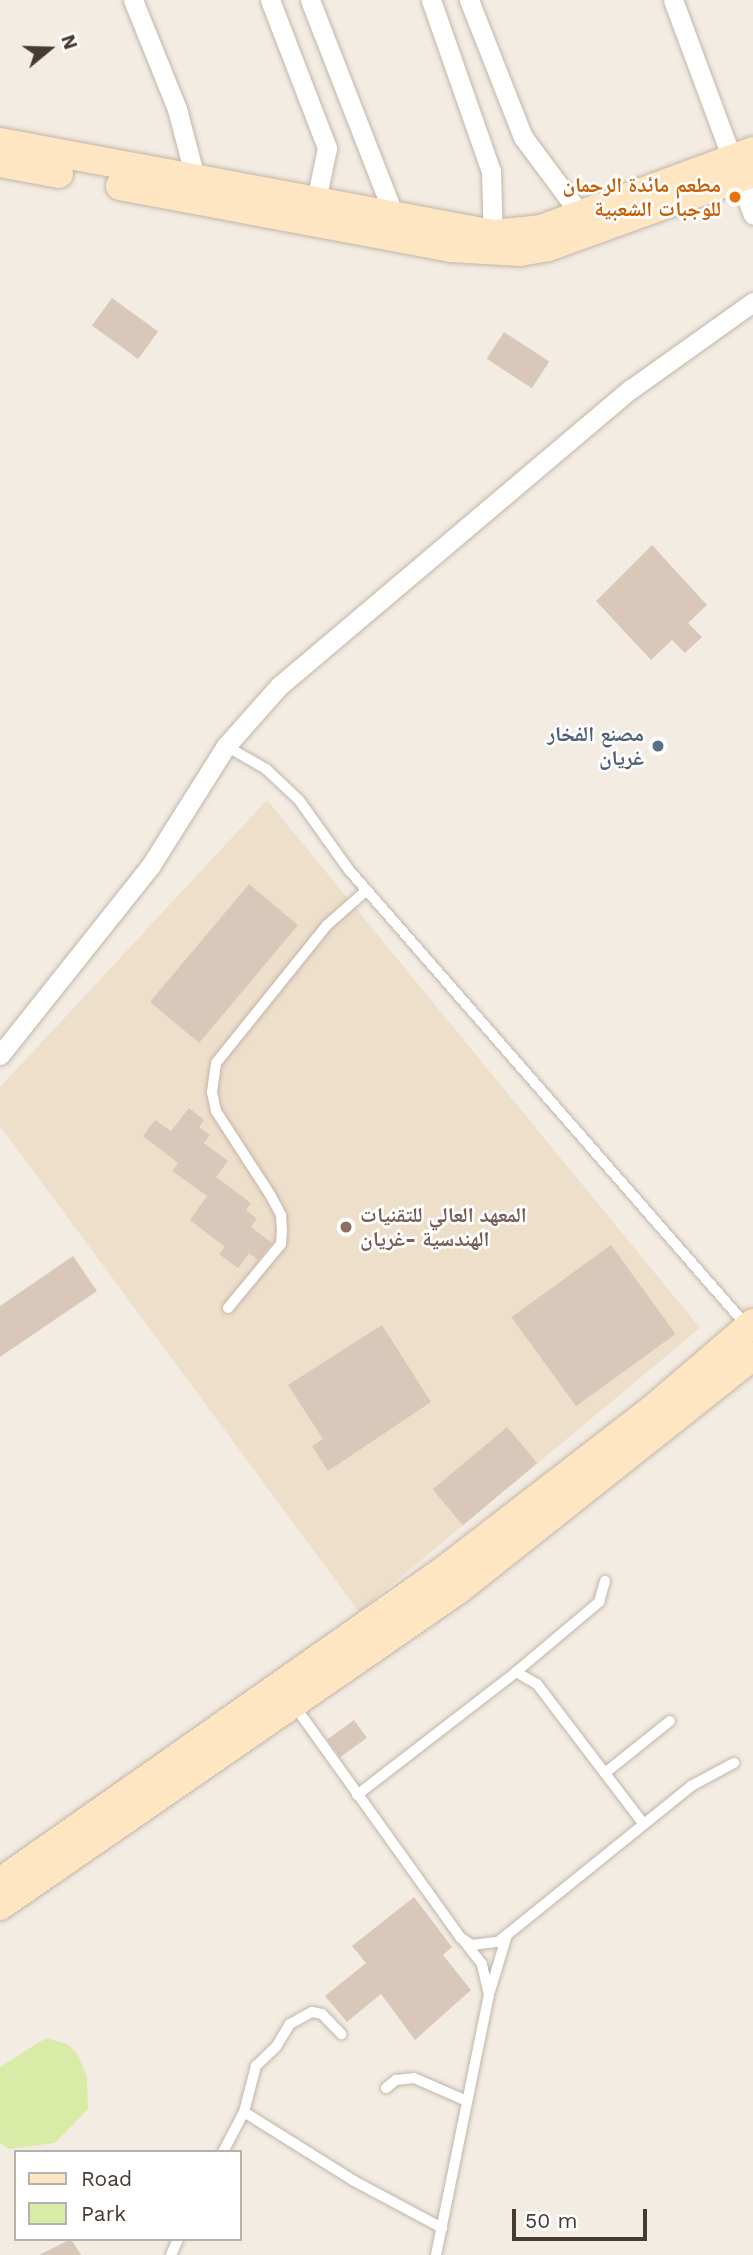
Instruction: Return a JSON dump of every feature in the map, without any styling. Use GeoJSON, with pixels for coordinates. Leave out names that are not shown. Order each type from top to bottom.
{"type":"FeatureCollection","features":[{"type":"Feature","properties":{"kind":"main road"},"geometry":{"type":"LineString","coordinates":[[0,142],[198,191]]}},
{"type":"Feature","properties":{"kind":"main road"},"geometry":{"type":"LineString","coordinates":[[0,163],[198,191],[493,244],[548,247],[744,165]]}},
{"type":"Feature","properties":{"kind":"main road"},"geometry":{"type":"LineString","coordinates":[[313,213],[395,218],[493,244],[744,165]]}},
{"type":"Feature","properties":{"kind":"main road"},"geometry":{"type":"LineString","coordinates":[[0,1906],[293,1705],[322,1670],[751,1328]]}},
{"type":"Feature","properties":{"kind":"main road"},"geometry":{"type":"LineString","coordinates":[[0,1882],[322,1670],[458,1590],[753,1356]]}},
{"type":"Feature","properties":{"kind":"street"},"geometry":{"type":"LineString","coordinates":[[133,0],[177,110],[198,191]]}},
{"type":"Feature","properties":{"kind":"street"},"geometry":{"type":"LineString","coordinates":[[270,0],[327,148],[313,213]]}},
{"type":"Feature","properties":{"kind":"street"},"geometry":{"type":"LineString","coordinates":[[310,0],[395,218]]}},
{"type":"Feature","properties":{"kind":"street"},"geometry":{"type":"LineString","coordinates":[[431,0],[483,137],[492,171],[493,244]]}},
{"type":"Feature","properties":{"kind":"street"},"geometry":{"type":"LineString","coordinates":[[469,0],[523,137],[548,177],[581,215]]}},
{"type":"Feature","properties":{"kind":"street"},"geometry":{"type":"LineString","coordinates":[[673,0],[744,165],[753,215]]}},
{"type":"Feature","properties":{"kind":"street"},"geometry":{"type":"LineString","coordinates":[[0,1055],[151,865],[226,746],[279,686],[335,636],[631,389],[753,302]]}},
{"type":"Feature","properties":{"kind":"lane"},"geometry":{"type":"LineString","coordinates":[[226,746],[266,769],[299,800],[367,890],[751,1328]]}},
{"type":"Feature","properties":{"kind":"lane"},"geometry":{"type":"LineString","coordinates":[[228,1308],[281,1244],[282,1230],[281,1215],[271,1196],[216,1111],[212,1092],[216,1063],[327,925],[367,890]]}},
{"type":"Feature","properties":{"kind":"lane"},"geometry":{"type":"LineString","coordinates":[[357,1795],[516,1672],[599,1602],[605,1581]]}},
{"type":"Feature","properties":{"kind":"lane"},"geometry":{"type":"LineString","coordinates":[[516,1672],[537,1684],[643,1823]]}},
{"type":"Feature","properties":{"kind":"lane"},"geometry":{"type":"LineString","coordinates":[[293,1705],[482,1964],[489,1995]]}},
{"type":"Feature","properties":{"kind":"lane"},"geometry":{"type":"LineString","coordinates":[[605,1773],[670,1721]]}},
{"type":"Feature","properties":{"kind":"lane"},"geometry":{"type":"LineString","coordinates":[[461,1938],[481,1946],[507,1935],[691,1786],[734,1763]]}},
{"type":"Feature","properties":{"kind":"lane"},"geometry":{"type":"LineString","coordinates":[[436,2255],[489,1995],[507,1935]]}},
{"type":"Feature","properties":{"kind":"lane"},"geometry":{"type":"LineString","coordinates":[[224,2150],[244,2112],[256,2066],[276,2047],[290,2024],[312,2012],[322,2014],[341,2034]]}},
{"type":"Feature","properties":{"kind":"lane"},"geometry":{"type":"LineString","coordinates":[[386,2088],[396,2080],[414,2078],[467,2101]]}},
{"type":"Feature","properties":{"kind":"lane"},"geometry":{"type":"LineString","coordinates":[[244,2112],[344,2175],[442,2228]]}},
{"type":"Feature","properties":{"kind":"shaded area","name":"المعهد العالي للتقنيات الهندسية -غريان"},"geometry":{"type":"Polygon","coordinates":[[[267,800],[700,1328],[359,1612],[0,1126],[0,1087],[267,800]]]}},
{"type":"Feature","properties":{"kind":"green space"},"geometry":{"type":"Polygon","coordinates":[[[46,2038],[67,2044],[77,2053],[87,2076],[88,2109],[55,2143],[9,2149],[0,2143],[0,2067],[46,2038]]]}},
{"type":"Feature","properties":{"kind":"building"},"geometry":{"type":"Polygon","coordinates":[[[112,298],[158,332],[138,359],[92,326],[112,298]]]}},
{"type":"Feature","properties":{"kind":"building"},"geometry":{"type":"Polygon","coordinates":[[[504,332],[549,361],[532,388],[487,359],[504,332]]]}},
{"type":"Feature","properties":{"kind":"building"},"geometry":{"type":"Polygon","coordinates":[[[652,545],[707,605],[688,623],[702,637],[685,653],[672,640],[651,660],[596,601],[652,545]]]}},
{"type":"Feature","properties":{"kind":"building"},"geometry":{"type":"Polygon","coordinates":[[[249,884],[298,925],[199,1043],[150,1002],[249,884]]]}},
{"type":"Feature","properties":{"kind":"building"},"geometry":{"type":"Polygon","coordinates":[[[189,1108],[204,1120],[199,1127],[210,1135],[204,1143],[228,1161],[216,1177],[251,1203],[246,1210],[257,1219],[251,1227],[272,1243],[258,1260],[249,1253],[238,1268],[219,1254],[225,1247],[190,1220],[207,1196],[172,1171],[178,1163],[143,1136],[155,1120],[171,1131],[189,1108]]]}},
{"type":"Feature","properties":{"kind":"building"},"geometry":{"type":"Polygon","coordinates":[[[611,1245],[676,1334],[576,1406],[511,1317],[611,1245]]]}},
{"type":"Feature","properties":{"kind":"building"},"geometry":{"type":"Polygon","coordinates":[[[73,1256],[97,1291],[0,1357],[0,1306],[73,1256]]]}},
{"type":"Feature","properties":{"kind":"building"},"geometry":{"type":"Polygon","coordinates":[[[382,1325],[431,1402],[328,1471],[312,1446],[323,1439],[288,1385],[382,1325]]]}},
{"type":"Feature","properties":{"kind":"building"},"geometry":{"type":"Polygon","coordinates":[[[507,1427],[537,1463],[463,1525],[433,1489],[507,1427]]]}},
{"type":"Feature","properties":{"kind":"building"},"geometry":{"type":"Polygon","coordinates":[[[354,1720],[367,1738],[340,1757],[327,1739],[354,1720]]]}},
{"type":"Feature","properties":{"kind":"building"},"geometry":{"type":"Polygon","coordinates":[[[414,1897],[452,1947],[443,1955],[471,1990],[415,2040],[381,1994],[347,2022],[325,1996],[366,1963],[352,1946],[414,1897]]]}},
{"type":"Feature","properties":{"kind":"building"},"geometry":{"type":"Polygon","coordinates":[[[72,2241],[81,2255],[39,2255],[72,2241]]]}},
{"type":"Feature","properties":{"kind":"place","name":"مطعم مائدة الرحمان للوجبات الشعبية"},"geometry":{"type":"Point","coordinates":[735,197]}},
{"type":"Feature","properties":{"kind":"place","name":"مصنع الفخار غريان"},"geometry":{"type":"Point","coordinates":[658,746]}},
{"type":"Feature","properties":{"kind":"place","name":"المعهد العالي للتقنيات الهندسية -غريان"},"geometry":{"type":"Point","coordinates":[346,1227]}}]}
